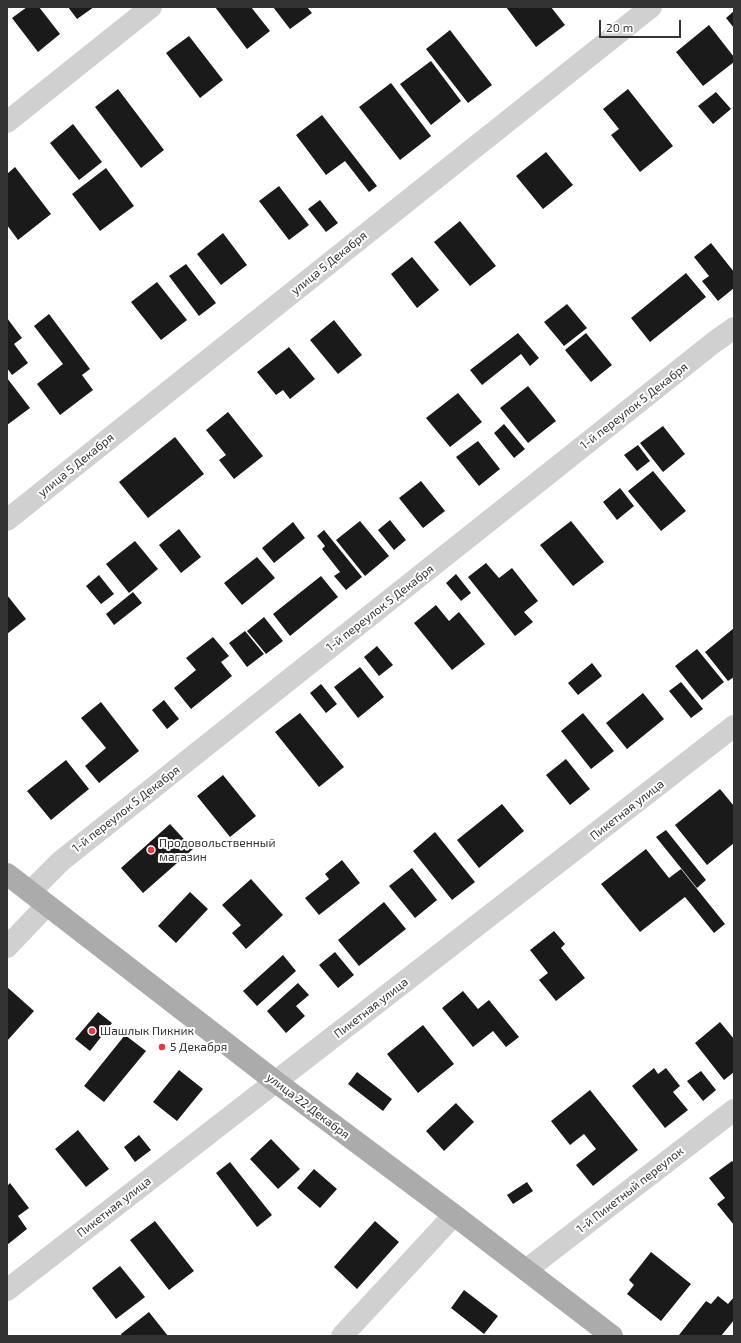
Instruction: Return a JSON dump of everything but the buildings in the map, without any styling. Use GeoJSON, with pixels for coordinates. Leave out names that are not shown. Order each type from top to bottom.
{"type":"FeatureCollection","features":[{"type":"Feature","properties":{"kind":"main road","name":"улица 22 Декабря"},"geometry":{"type":"LineString","coordinates":[[7,874],[276,1082],[454,1215],[612,1336]]}},
{"type":"Feature","properties":{"kind":"street"},"geometry":{"type":"LineString","coordinates":[[7,122],[151,7]]}},
{"type":"Feature","properties":{"kind":"street","name":"улица 5 Декабря"},"geometry":{"type":"LineString","coordinates":[[7,520],[652,7]]}},
{"type":"Feature","properties":{"kind":"street","name":"1-й переулок 5 Декабря"},"geometry":{"type":"LineString","coordinates":[[30,892],[61,861],[734,328]]}},
{"type":"Feature","properties":{"kind":"street","name":"Пикетная улица"},"geometry":{"type":"LineString","coordinates":[[7,1290],[734,726]]}},
{"type":"Feature","properties":{"kind":"street"},"geometry":{"type":"LineString","coordinates":[[7,947],[47,905]]}},
{"type":"Feature","properties":{"kind":"street","name":"1-й Пикетный переулок"},"geometry":{"type":"LineString","coordinates":[[526,1270],[734,1110]]}},
{"type":"Feature","properties":{"kind":"street"},"geometry":{"type":"LineString","coordinates":[[342,1336],[454,1215]]}},
{"type":"Feature","properties":{"kind":"place","name":"Продовольственный магазин"},"geometry":{"type":"Point","coordinates":[151,850]}},
{"type":"Feature","properties":{"kind":"place","name":"Шашлык Пикник"},"geometry":{"type":"Point","coordinates":[92,1031]}},
{"type":"Feature","properties":{"kind":"place","name":"5 Декабря"},"geometry":{"type":"Point","coordinates":[162,1047]}}]}
